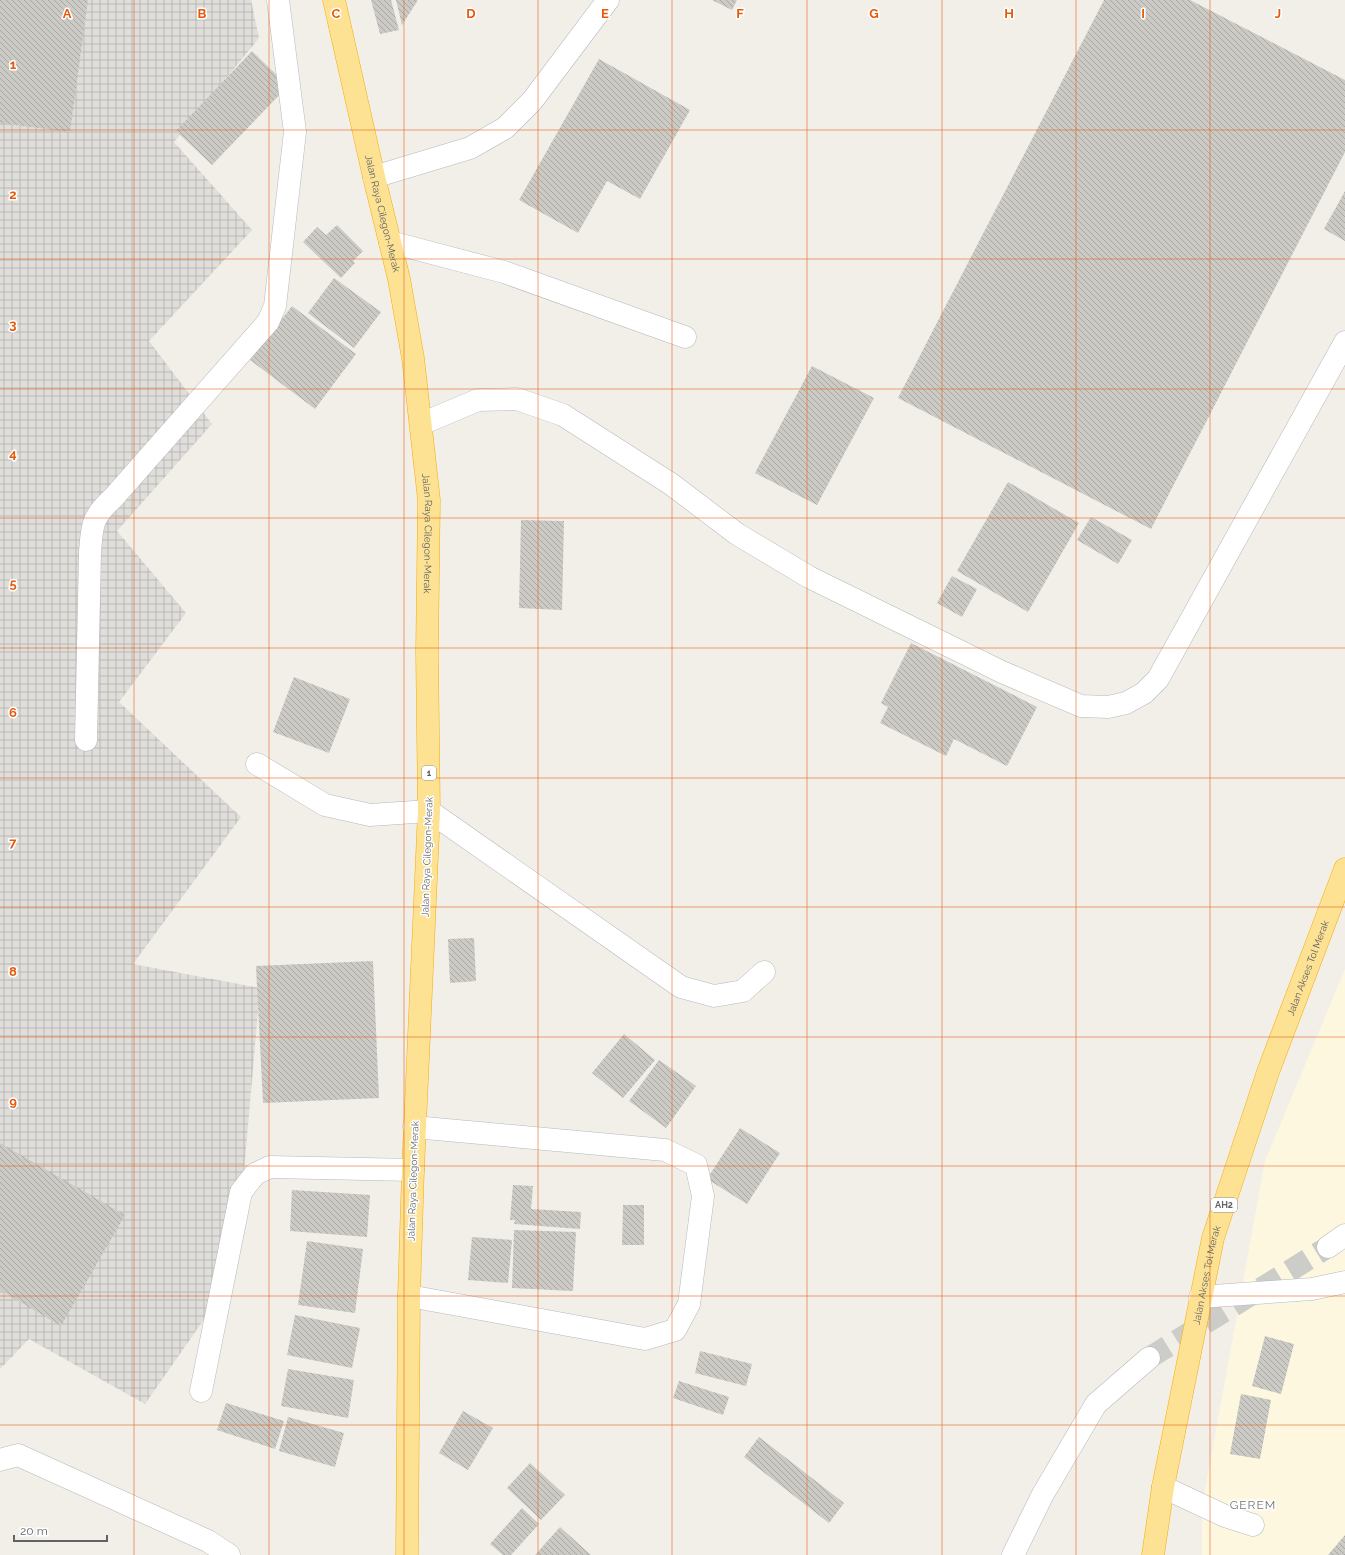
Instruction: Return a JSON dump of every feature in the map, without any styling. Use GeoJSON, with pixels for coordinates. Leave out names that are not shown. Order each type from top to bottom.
{"type":"FeatureCollection","features":[{"type":"Feature","properties":{"kind":"highway","name":"Jalan Raya Cilegon-Merak"},"geometry":{"type":"LineString","coordinates":[[334,0],[374,177],[399,279],[413,358],[429,500],[427,652],[430,811],[414,1127],[409,1296],[407,1555]]}},
{"type":"Feature","properties":{"kind":"highway","name":"Jalan Akses Tol Merak"},"geometry":{"type":"LineString","coordinates":[[1153,1555],[1162,1487],[1212,1238],[1268,1072],[1345,869]]}},
{"type":"Feature","properties":{"kind":"street"},"geometry":{"type":"LineString","coordinates":[[86,740],[92,530],[99,511],[113,498],[268,322],[275,306],[295,132],[278,0]]}},
{"type":"Feature","properties":{"kind":"street"},"geometry":{"type":"LineString","coordinates":[[374,177],[470,148],[505,128],[532,101],[608,0]]}},
{"type":"Feature","properties":{"kind":"street"},"geometry":{"type":"LineString","coordinates":[[390,242],[504,272],[685,336]]}},
{"type":"Feature","properties":{"kind":"street"},"geometry":{"type":"LineString","coordinates":[[421,424],[478,400],[517,399],[563,415],[671,484],[737,534],[810,578],[1002,672],[1081,706],[1108,707],[1126,703],[1144,693],[1158,679],[1345,342]]}},
{"type":"Feature","properties":{"kind":"street"},"geometry":{"type":"LineString","coordinates":[[257,764],[325,805],[370,815],[430,811],[681,987],[714,996],[743,991],[764,972]]}},
{"type":"Feature","properties":{"kind":"street"},"geometry":{"type":"LineString","coordinates":[[409,1296],[645,1339],[675,1330],[689,1304],[703,1196],[696,1165],[665,1150],[414,1127]]}},
{"type":"Feature","properties":{"kind":"street"},"geometry":{"type":"LineString","coordinates":[[201,1391],[241,1192],[255,1174],[270,1168],[413,1170]]}},
{"type":"Feature","properties":{"kind":"street"},"geometry":{"type":"LineString","coordinates":[[1200,1296],[1312,1289],[1345,1282]]}},
{"type":"Feature","properties":{"kind":"street"},"geometry":{"type":"LineString","coordinates":[[1013,1555],[1043,1494],[1096,1404],[1149,1358]]}},
{"type":"Feature","properties":{"kind":"street"},"geometry":{"type":"LineString","coordinates":[[0,1460],[18,1455],[208,1541],[228,1555]]}},
{"type":"Feature","properties":{"kind":"street"},"geometry":{"type":"LineString","coordinates":[[1162,1487],[1225,1516],[1253,1525]]}},
{"type":"Feature","properties":{"kind":"shaded area"},"geometry":{"type":"Polygon","coordinates":[[[0,0],[251,0],[259,38],[174,142],[252,230],[149,341],[212,424],[117,531],[186,613],[119,702],[241,817],[133,964],[260,988],[235,1275],[145,1404],[29,1339],[0,1369],[0,0]]]}},
{"type":"Feature","properties":{"kind":"shaded area"},"geometry":{"type":"Polygon","coordinates":[[[1345,969],[1345,1555],[1202,1555],[1202,1507],[1265,1161],[1345,969]]]}},
{"type":"Feature","properties":{"kind":"building"},"geometry":{"type":"Polygon","coordinates":[[[0,0],[88,0],[70,132],[0,123],[0,0]]]}},
{"type":"Feature","properties":{"kind":"building"},"geometry":{"type":"Polygon","coordinates":[[[371,0],[391,0],[399,30],[380,34],[371,0]]]}},
{"type":"Feature","properties":{"kind":"building"},"geometry":{"type":"Polygon","coordinates":[[[396,0],[418,0],[402,25],[396,0]]]}},
{"type":"Feature","properties":{"kind":"building"},"geometry":{"type":"Polygon","coordinates":[[[712,0],[737,0],[732,10],[712,0]]]}},
{"type":"Feature","properties":{"kind":"building"},"geometry":{"type":"Polygon","coordinates":[[[1104,0],[1190,0],[1345,80],[1345,152],[1151,529],[898,398],[1104,0]]]}},
{"type":"Feature","properties":{"kind":"building"},"geometry":{"type":"Polygon","coordinates":[[[252,51],[288,86],[212,165],[176,131],[252,51]]]}},
{"type":"Feature","properties":{"kind":"building"},"geometry":{"type":"Polygon","coordinates":[[[599,59],[690,110],[640,199],[607,181],[578,233],[519,200],[599,59]]]}},
{"type":"Feature","properties":{"kind":"building"},"geometry":{"type":"Polygon","coordinates":[[[1345,191],[1345,241],[1324,229],[1345,191]]]}},
{"type":"Feature","properties":{"kind":"building"},"geometry":{"type":"Polygon","coordinates":[[[337,225],[363,251],[353,261],[355,263],[341,278],[303,242],[317,227],[326,235],[337,225]]]}},
{"type":"Feature","properties":{"kind":"building"},"geometry":{"type":"Polygon","coordinates":[[[334,278],[381,312],[354,348],[308,313],[334,278]]]}},
{"type":"Feature","properties":{"kind":"building"},"geometry":{"type":"Polygon","coordinates":[[[292,306],[356,354],[315,409],[250,360],[292,306]]]}},
{"type":"Feature","properties":{"kind":"building"},"geometry":{"type":"Polygon","coordinates":[[[812,366],[874,398],[817,505],[755,473],[812,366]]]}},
{"type":"Feature","properties":{"kind":"building"},"geometry":{"type":"Polygon","coordinates":[[[1008,482],[1079,523],[1028,612],[957,571],[1008,482]]]}},
{"type":"Feature","properties":{"kind":"building"},"geometry":{"type":"Polygon","coordinates":[[[1091,517],[1132,540],[1118,564],[1077,540],[1091,517]]]}},
{"type":"Feature","properties":{"kind":"building"},"geometry":{"type":"Polygon","coordinates":[[[521,520],[564,521],[562,610],[519,608],[521,520]]]}},
{"type":"Feature","properties":{"kind":"building"},"geometry":{"type":"Polygon","coordinates":[[[952,576],[977,589],[962,617],[937,603],[952,576]]]}},
{"type":"Feature","properties":{"kind":"building"},"geometry":{"type":"Polygon","coordinates":[[[911,643],[1037,707],[1007,766],[954,739],[946,756],[880,723],[888,707],[881,703],[911,643]]]}},
{"type":"Feature","properties":{"kind":"building"},"geometry":{"type":"Polygon","coordinates":[[[294,677],[350,699],[329,753],[273,732],[294,677]]]}},
{"type":"Feature","properties":{"kind":"building"},"geometry":{"type":"Polygon","coordinates":[[[474,938],[476,981],[450,983],[448,939],[474,938]]]}},
{"type":"Feature","properties":{"kind":"building"},"geometry":{"type":"Polygon","coordinates":[[[373,961],[379,1098],[263,1103],[256,966],[373,961]]]}},
{"type":"Feature","properties":{"kind":"building"},"geometry":{"type":"Polygon","coordinates":[[[624,1034],[655,1060],[623,1098],[592,1073],[624,1034]]]}},
{"type":"Feature","properties":{"kind":"building"},"geometry":{"type":"Polygon","coordinates":[[[659,1060],[696,1086],[666,1128],[629,1101],[659,1060]]]}},
{"type":"Feature","properties":{"kind":"building"},"geometry":{"type":"Polygon","coordinates":[[[740,1128],[780,1153],[747,1204],[707,1179],[740,1128]]]}},
{"type":"Feature","properties":{"kind":"building"},"geometry":{"type":"Polygon","coordinates":[[[0,1143],[125,1215],[61,1326],[0,1290],[0,1143]]]}},
{"type":"Feature","properties":{"kind":"building"},"geometry":{"type":"Polygon","coordinates":[[[513,1185],[533,1186],[531,1209],[581,1212],[580,1229],[514,1224],[515,1220],[510,1220],[513,1185]]]}},
{"type":"Feature","properties":{"kind":"building"},"geometry":{"type":"Polygon","coordinates":[[[292,1190],[370,1195],[367,1237],[290,1231],[292,1190]]]}},
{"type":"Feature","properties":{"kind":"building"},"geometry":{"type":"Polygon","coordinates":[[[623,1205],[644,1205],[644,1245],[622,1245],[623,1205]]]}},
{"type":"Feature","properties":{"kind":"building"},"geometry":{"type":"Polygon","coordinates":[[[514,1230],[576,1232],[573,1291],[512,1288],[514,1230]]]}},
{"type":"Feature","properties":{"kind":"building"},"geometry":{"type":"Polygon","coordinates":[[[472,1237],[512,1240],[508,1283],[468,1280],[472,1237]]]}},
{"type":"Feature","properties":{"kind":"building"},"geometry":{"type":"Polygon","coordinates":[[[307,1241],[363,1249],[355,1313],[298,1305],[307,1241]]]}},
{"type":"Feature","properties":{"kind":"building"},"geometry":{"type":"Polygon","coordinates":[[[295,1315],[360,1328],[352,1368],[287,1355],[295,1315]]]}},
{"type":"Feature","properties":{"kind":"building"},"geometry":{"type":"Polygon","coordinates":[[[1265,1336],[1294,1344],[1281,1394],[1252,1386],[1265,1336]]]}},
{"type":"Feature","properties":{"kind":"building"},"geometry":{"type":"Polygon","coordinates":[[[700,1351],[752,1364],[746,1386],[695,1373],[700,1351]]]}},
{"type":"Feature","properties":{"kind":"building"},"geometry":{"type":"Polygon","coordinates":[[[288,1369],[354,1380],[348,1418],[281,1406],[288,1369]]]}},
{"type":"Feature","properties":{"kind":"building"},"geometry":{"type":"Polygon","coordinates":[[[679,1381],[729,1397],[723,1415],[673,1398],[679,1381]]]}},
{"type":"Feature","properties":{"kind":"building"},"geometry":{"type":"Polygon","coordinates":[[[1241,1394],[1271,1400],[1260,1459],[1230,1454],[1241,1394]]]}},
{"type":"Feature","properties":{"kind":"building"},"geometry":{"type":"Polygon","coordinates":[[[226,1403],[284,1421],[275,1449],[217,1430],[226,1403]]]}},
{"type":"Feature","properties":{"kind":"building"},"geometry":{"type":"Polygon","coordinates":[[[463,1411],[493,1428],[468,1470],[439,1453],[463,1411]]]}},
{"type":"Feature","properties":{"kind":"building"},"geometry":{"type":"Polygon","coordinates":[[[288,1417],[344,1433],[335,1467],[279,1451],[288,1417]]]}},
{"type":"Feature","properties":{"kind":"building"},"geometry":{"type":"Polygon","coordinates":[[[759,1437],[844,1503],[829,1523],[744,1457],[759,1437]]]}},
{"type":"Feature","properties":{"kind":"building"},"geometry":{"type":"Polygon","coordinates":[[[530,1463],[565,1495],[541,1520],[507,1488],[530,1463]]]}},
{"type":"Feature","properties":{"kind":"building"},"geometry":{"type":"Polygon","coordinates":[[[522,1508],[539,1524],[511,1555],[503,1555],[490,1544],[522,1508]]]}},
{"type":"Feature","properties":{"kind":"building"},"geometry":{"type":"Polygon","coordinates":[[[560,1527],[591,1555],[535,1555],[560,1527]]]}},
{"type":"Feature","properties":{"kind":"building"},"geometry":{"type":"Polygon","coordinates":[[[1345,1535],[1345,1555],[1328,1555],[1345,1535]]]}},
{"type":"Feature","properties":{"kind":"tunnel"},"geometry":{"type":"LineString","coordinates":[[1149,1358],[1328,1247]]}},
{"type":"Feature","properties":{"kind":"district","name":"GEREM"},"geometry":{"type":"Point","coordinates":[1253,1505]}}]}
